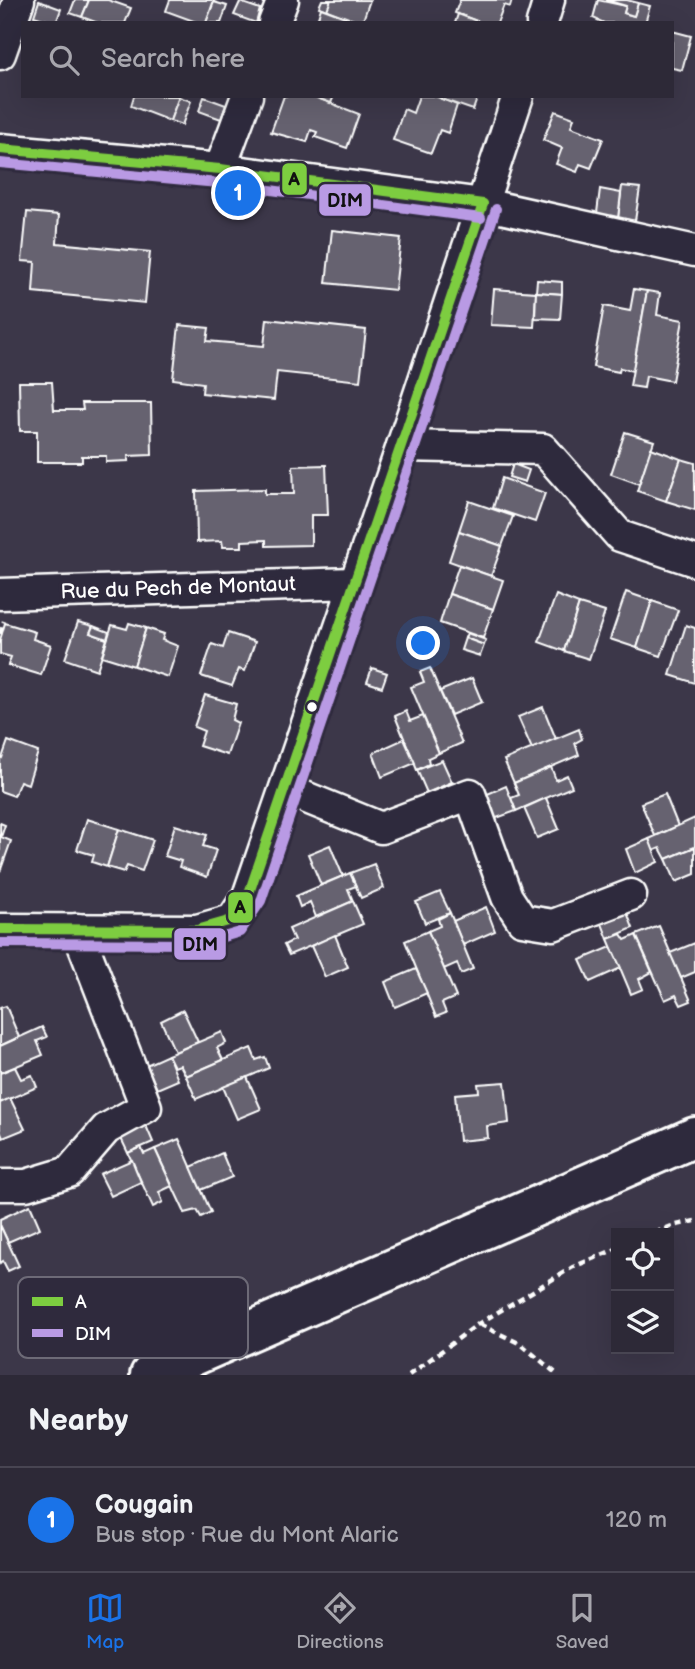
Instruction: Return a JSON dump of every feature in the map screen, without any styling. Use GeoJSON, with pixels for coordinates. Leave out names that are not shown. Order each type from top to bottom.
{"type":"FeatureCollection","features":[{"type":"Feature","properties":{"kind":"main road"},"geometry":{"type":"LineString","coordinates":[[248,1332],[695,1138]]}},
{"type":"Feature","properties":{"kind":"main road"},"geometry":{"type":"LineString","coordinates":[[150,1375],[189,1358]]}},
{"type":"Feature","properties":{"kind":"street"},"geometry":{"type":"LineString","coordinates":[[0,54],[19,0]]}},
{"type":"Feature","properties":{"kind":"street"},"geometry":{"type":"LineString","coordinates":[[275,21],[283,0]]}},
{"type":"Feature","properties":{"kind":"street"},"geometry":{"type":"LineString","coordinates":[[543,21],[549,0]]}},
{"type":"Feature","properties":{"kind":"street"},"geometry":{"type":"LineString","coordinates":[[220,169],[246,98]]}},
{"type":"Feature","properties":{"kind":"street"},"geometry":{"type":"LineString","coordinates":[[0,929],[197,930],[232,920],[248,896],[517,98]]}},
{"type":"Feature","properties":{"kind":"street"},"geometry":{"type":"LineString","coordinates":[[0,149],[220,169],[483,204],[695,251]]}},
{"type":"Feature","properties":{"kind":"street"},"geometry":{"type":"LineString","coordinates":[[402,446],[543,449],[620,536],[695,561]]}},
{"type":"Feature","properties":{"kind":"street","name":"Rue du Pech de Montaut"},"geometry":{"type":"LineString","coordinates":[[0,594],[355,583]]}},
{"type":"Feature","properties":{"kind":"street"},"geometry":{"type":"LineString","coordinates":[[285,789],[381,828],[470,794],[507,897],[522,920],[553,925],[631,895]]}},
{"type":"Feature","properties":{"kind":"street"},"geometry":{"type":"LineString","coordinates":[[0,1185],[26,1185],[69,1172],[106,1129],[146,1107],[77,929]]}},
{"type":"Feature","properties":{"kind":"path"},"geometry":{"type":"LineString","coordinates":[[667,1228],[695,1220]]}},
{"type":"Feature","properties":{"kind":"path"},"geometry":{"type":"LineString","coordinates":[[409,1375],[478,1324],[573,1267],[611,1251]]}},
{"type":"Feature","properties":{"kind":"path"},"geometry":{"type":"LineString","coordinates":[[478,1324],[521,1344],[558,1375]]}},
{"type":"Feature","properties":{"kind":"building"},"geometry":{"type":"Polygon","coordinates":[[[75,0],[89,0],[82,17],[70,13],[75,0]]]}},
{"type":"Feature","properties":{"kind":"building"},"geometry":{"type":"Polygon","coordinates":[[[89,0],[108,0],[131,8],[126,21],[93,21],[82,17],[89,0]]]}},
{"type":"Feature","properties":{"kind":"building"},"geometry":{"type":"Polygon","coordinates":[[[170,0],[214,0],[207,21],[194,21],[166,11],[170,0]]]}},
{"type":"Feature","properties":{"kind":"building"},"geometry":{"type":"Polygon","coordinates":[[[322,0],[331,0],[327,10],[319,7],[322,0]]]}},
{"type":"Feature","properties":{"kind":"building"},"geometry":{"type":"Polygon","coordinates":[[[331,0],[370,0],[363,21],[327,10],[331,0]]]}},
{"type":"Feature","properties":{"kind":"building"},"geometry":{"type":"Polygon","coordinates":[[[460,0],[512,0],[510,7],[504,5],[498,21],[477,21],[455,13],[460,0]]]}},
{"type":"Feature","properties":{"kind":"building"},"geometry":{"type":"Polygon","coordinates":[[[598,0],[626,6],[624,13],[634,16],[638,3],[650,6],[646,21],[600,21],[593,18],[598,0]]]}},
{"type":"Feature","properties":{"kind":"building"},"geometry":{"type":"Polygon","coordinates":[[[606,0],[638,3],[634,16],[624,13],[626,6],[606,0]]]}},
{"type":"Feature","properties":{"kind":"building"},"geometry":{"type":"Polygon","coordinates":[[[39,1],[61,9],[57,21],[34,16],[39,1]]]}},
{"type":"Feature","properties":{"kind":"building"},"geometry":{"type":"Polygon","coordinates":[[[214,2],[227,6],[222,21],[207,21],[214,2]]]}},
{"type":"Feature","properties":{"kind":"building"},"geometry":{"type":"Polygon","coordinates":[[[240,2],[260,9],[257,21],[234,15],[240,2]]]}},
{"type":"Feature","properties":{"kind":"building"},"geometry":{"type":"Polygon","coordinates":[[[321,8],[345,17],[344,21],[317,21],[321,8]]]}},
{"type":"Feature","properties":{"kind":"building"},"geometry":{"type":"Polygon","coordinates":[[[458,14],[477,21],[456,21],[458,14]]]}},
{"type":"Feature","properties":{"kind":"building"},"geometry":{"type":"Polygon","coordinates":[[[674,32],[691,36],[682,70],[674,68],[674,32]]]}},
{"type":"Feature","properties":{"kind":"building"},"geometry":{"type":"Polygon","coordinates":[[[133,98],[178,98],[170,121],[131,106],[133,98]]]}},
{"type":"Feature","properties":{"kind":"building"},"geometry":{"type":"Polygon","coordinates":[[[179,98],[191,101],[182,125],[170,121],[179,98]]]}},
{"type":"Feature","properties":{"kind":"building"},"geometry":{"type":"Polygon","coordinates":[[[204,98],[226,105],[221,119],[199,111],[204,98]]]}},
{"type":"Feature","properties":{"kind":"building"},"geometry":{"type":"Polygon","coordinates":[[[283,98],[317,98],[359,114],[347,148],[315,137],[317,132],[311,130],[307,142],[271,132],[283,98]]]}},
{"type":"Feature","properties":{"kind":"building"},"geometry":{"type":"Polygon","coordinates":[[[317,98],[333,98],[331,103],[317,98]]]}},
{"type":"Feature","properties":{"kind":"building"},"geometry":{"type":"Polygon","coordinates":[[[418,98],[440,98],[457,105],[448,133],[440,130],[431,153],[393,140],[404,109],[413,113],[418,98]]]}},
{"type":"Feature","properties":{"kind":"building"},"geometry":{"type":"Polygon","coordinates":[[[441,98],[477,98],[473,110],[441,98]]]}},
{"type":"Feature","properties":{"kind":"building"},"geometry":{"type":"Polygon","coordinates":[[[555,111],[574,118],[571,127],[603,139],[591,168],[580,164],[577,172],[556,164],[562,148],[543,140],[555,111]]]}},
{"type":"Feature","properties":{"kind":"building"},"geometry":{"type":"Polygon","coordinates":[[[622,186],[640,188],[635,221],[618,218],[622,186]]]}},
{"type":"Feature","properties":{"kind":"building"},"geometry":{"type":"Polygon","coordinates":[[[600,189],[621,193],[618,218],[597,213],[600,189]]]}},
{"type":"Feature","properties":{"kind":"building"},"geometry":{"type":"Polygon","coordinates":[[[27,212],[59,215],[57,243],[150,252],[145,303],[33,292],[35,262],[22,261],[27,212]]]}},
{"type":"Feature","properties":{"kind":"building"},"geometry":{"type":"Polygon","coordinates":[[[332,230],[401,238],[395,290],[326,283],[332,230]]]}},
{"type":"Feature","properties":{"kind":"building"},"geometry":{"type":"Polygon","coordinates":[[[537,280],[562,282],[562,294],[536,292],[537,280]]]}},
{"type":"Feature","properties":{"kind":"building"},"geometry":{"type":"Polygon","coordinates":[[[494,289],[536,292],[534,327],[491,325],[494,289]]]}},
{"type":"Feature","properties":{"kind":"building"},"geometry":{"type":"Polygon","coordinates":[[[634,289],[647,291],[633,371],[620,368],[619,372],[593,367],[604,306],[630,311],[634,289]]]}},
{"type":"Feature","properties":{"kind":"building"},"geometry":{"type":"Polygon","coordinates":[[[647,291],[660,293],[657,315],[683,320],[672,381],[646,376],[644,388],[630,386],[647,291]]]}},
{"type":"Feature","properties":{"kind":"building"},"geometry":{"type":"Polygon","coordinates":[[[536,292],[562,294],[560,319],[535,318],[536,292]]]}},
{"type":"Feature","properties":{"kind":"building"},"geometry":{"type":"Polygon","coordinates":[[[267,319],[366,330],[360,381],[277,372],[274,400],[202,393],[203,383],[173,379],[179,325],[209,328],[207,341],[264,346],[267,319]]]}},
{"type":"Feature","properties":{"kind":"building"},"geometry":{"type":"Polygon","coordinates":[[[19,382],[52,382],[54,410],[83,410],[82,403],[151,403],[152,455],[128,456],[129,461],[106,462],[106,456],[82,456],[82,462],[37,462],[37,431],[20,431],[19,382]]]}},
{"type":"Feature","properties":{"kind":"building"},"geometry":{"type":"Polygon","coordinates":[[[625,432],[654,441],[639,484],[611,474],[625,432]]]}},
{"type":"Feature","properties":{"kind":"building"},"geometry":{"type":"Polygon","coordinates":[[[651,448],[681,459],[666,501],[637,491],[651,448]]]}},
{"type":"Feature","properties":{"kind":"building"},"geometry":{"type":"Polygon","coordinates":[[[681,459],[695,463],[695,510],[666,501],[681,459]]]}},
{"type":"Feature","properties":{"kind":"building"},"geometry":{"type":"Polygon","coordinates":[[[513,464],[529,470],[525,482],[509,477],[513,464]]]}},
{"type":"Feature","properties":{"kind":"building"},"geometry":{"type":"Polygon","coordinates":[[[326,465],[328,515],[311,515],[311,545],[266,546],[266,540],[242,541],[242,547],[223,547],[222,541],[197,542],[196,491],[265,489],[265,494],[294,494],[293,466],[326,465]]]}},
{"type":"Feature","properties":{"kind":"building"},"geometry":{"type":"Polygon","coordinates":[[[502,478],[545,493],[535,522],[493,508],[502,478]]]}},
{"type":"Feature","properties":{"kind":"building"},"geometry":{"type":"Polygon","coordinates":[[[469,501],[513,516],[502,546],[459,531],[469,501]]]}},
{"type":"Feature","properties":{"kind":"building"},"geometry":{"type":"Polygon","coordinates":[[[459,531],[502,546],[491,576],[449,561],[459,531]]]}},
{"type":"Feature","properties":{"kind":"building"},"geometry":{"type":"Polygon","coordinates":[[[459,565],[503,580],[493,609],[449,594],[459,565]]]}},
{"type":"Feature","properties":{"kind":"building"},"geometry":{"type":"Polygon","coordinates":[[[626,592],[652,601],[637,648],[610,639],[626,592]]]}},
{"type":"Feature","properties":{"kind":"building"},"geometry":{"type":"Polygon","coordinates":[[[449,594],[493,609],[483,638],[440,623],[449,594]]]}},
{"type":"Feature","properties":{"kind":"building"},"geometry":{"type":"Polygon","coordinates":[[[556,595],[579,604],[564,651],[539,642],[556,595]]]}},
{"type":"Feature","properties":{"kind":"building"},"geometry":{"type":"Polygon","coordinates":[[[652,601],[678,610],[661,656],[637,648],[652,601]]]}},
{"type":"Feature","properties":{"kind":"building"},"geometry":{"type":"Polygon","coordinates":[[[579,604],[605,612],[589,659],[564,651],[579,604]]]}},
{"type":"Feature","properties":{"kind":"building"},"geometry":{"type":"Polygon","coordinates":[[[78,622],[93,626],[90,633],[107,639],[97,670],[65,659],[78,622]]]}},
{"type":"Feature","properties":{"kind":"building"},"geometry":{"type":"Polygon","coordinates":[[[5,623],[35,632],[33,639],[51,645],[41,675],[8,665],[11,657],[0,654],[0,640],[5,623]]]}},
{"type":"Feature","properties":{"kind":"building"},"geometry":{"type":"Polygon","coordinates":[[[129,623],[146,628],[134,666],[102,656],[112,625],[127,629],[129,623]]]}},
{"type":"Feature","properties":{"kind":"building"},"geometry":{"type":"Polygon","coordinates":[[[686,625],[695,628],[695,683],[670,675],[686,625]]]}},
{"type":"Feature","properties":{"kind":"building"},"geometry":{"type":"Polygon","coordinates":[[[93,626],[109,632],[107,639],[90,633],[93,626]]]}},
{"type":"Feature","properties":{"kind":"building"},"geometry":{"type":"Polygon","coordinates":[[[146,628],[164,634],[162,640],[178,646],[168,677],[134,666],[146,628]]]}},
{"type":"Feature","properties":{"kind":"building"},"geometry":{"type":"Polygon","coordinates":[[[228,633],[255,642],[245,671],[239,669],[232,686],[201,676],[212,644],[223,648],[228,633]]]}},
{"type":"Feature","properties":{"kind":"building"},"geometry":{"type":"Polygon","coordinates":[[[467,633],[486,640],[484,645],[465,638],[467,633]]]}},
{"type":"Feature","properties":{"kind":"building"},"geometry":{"type":"Polygon","coordinates":[[[465,638],[484,645],[480,656],[461,650],[465,638]]]}},
{"type":"Feature","properties":{"kind":"building"},"geometry":{"type":"Polygon","coordinates":[[[372,668],[387,673],[382,687],[367,682],[372,668]]]}},
{"type":"Feature","properties":{"kind":"building"},"geometry":{"type":"Polygon","coordinates":[[[430,668],[462,743],[439,753],[411,687],[424,682],[420,672],[430,668]]]}},
{"type":"Feature","properties":{"kind":"building"},"geometry":{"type":"Polygon","coordinates":[[[472,678],[482,702],[451,715],[440,691],[472,678]]]}},
{"type":"Feature","properties":{"kind":"building"},"geometry":{"type":"Polygon","coordinates":[[[205,695],[236,704],[232,720],[238,723],[227,755],[199,746],[204,731],[194,727],[205,695]]]}},
{"type":"Feature","properties":{"kind":"building"},"geometry":{"type":"Polygon","coordinates":[[[543,707],[556,739],[532,749],[518,717],[543,707]]]}},
{"type":"Feature","properties":{"kind":"building"},"geometry":{"type":"Polygon","coordinates":[[[406,711],[410,721],[423,716],[439,753],[428,758],[429,764],[417,770],[395,716],[406,711]]]}},
{"type":"Feature","properties":{"kind":"building"},"geometry":{"type":"Polygon","coordinates":[[[579,729],[582,739],[575,743],[579,755],[514,783],[504,760],[579,729]]]}},
{"type":"Feature","properties":{"kind":"building"},"geometry":{"type":"Polygon","coordinates":[[[404,739],[415,763],[382,777],[373,753],[404,739]]]}},
{"type":"Feature","properties":{"kind":"building"},"geometry":{"type":"Polygon","coordinates":[[[8,741],[38,752],[28,784],[20,781],[14,796],[0,791],[0,757],[2,758],[8,741]]]}},
{"type":"Feature","properties":{"kind":"building"},"geometry":{"type":"Polygon","coordinates":[[[442,760],[452,782],[427,793],[417,770],[442,760]]]}},
{"type":"Feature","properties":{"kind":"building"},"geometry":{"type":"Polygon","coordinates":[[[551,767],[556,780],[567,775],[572,787],[516,811],[511,798],[519,795],[514,783],[551,767]]]}},
{"type":"Feature","properties":{"kind":"building"},"geometry":{"type":"Polygon","coordinates":[[[506,786],[516,811],[494,819],[485,795],[506,786]]]}},
{"type":"Feature","properties":{"kind":"building"},"geometry":{"type":"Polygon","coordinates":[[[665,794],[678,826],[655,836],[641,803],[665,794]]]}},
{"type":"Feature","properties":{"kind":"building"},"geometry":{"type":"Polygon","coordinates":[[[546,798],[559,829],[537,838],[524,808],[546,798]]]}},
{"type":"Feature","properties":{"kind":"building"},"geometry":{"type":"Polygon","coordinates":[[[695,818],[695,847],[666,859],[660,848],[653,851],[649,839],[695,818]]]}},
{"type":"Feature","properties":{"kind":"building"},"geometry":{"type":"Polygon","coordinates":[[[87,819],[119,829],[107,867],[92,862],[94,855],[77,850],[87,819]]]}},
{"type":"Feature","properties":{"kind":"building"},"geometry":{"type":"Polygon","coordinates":[[[0,823],[5,825],[1,837],[11,841],[0,872],[0,823]]]}},
{"type":"Feature","properties":{"kind":"building"},"geometry":{"type":"Polygon","coordinates":[[[175,825],[207,835],[203,846],[216,850],[207,877],[179,867],[181,861],[165,856],[175,825]]]}},
{"type":"Feature","properties":{"kind":"building"},"geometry":{"type":"Polygon","coordinates":[[[119,829],[153,840],[142,871],[127,866],[124,872],[107,867],[119,829]]]}},
{"type":"Feature","properties":{"kind":"building"},"geometry":{"type":"Polygon","coordinates":[[[649,839],[658,862],[635,873],[626,849],[649,839]]]}},
{"type":"Feature","properties":{"kind":"building"},"geometry":{"type":"Polygon","coordinates":[[[330,845],[343,876],[321,885],[308,854],[330,845]]]}},
{"type":"Feature","properties":{"kind":"building"},"geometry":{"type":"Polygon","coordinates":[[[695,847],[695,874],[676,882],[666,859],[695,847]]]}},
{"type":"Feature","properties":{"kind":"building"},"geometry":{"type":"Polygon","coordinates":[[[374,864],[384,888],[361,898],[350,873],[374,864]]]}},
{"type":"Feature","properties":{"kind":"building"},"geometry":{"type":"Polygon","coordinates":[[[350,873],[356,886],[348,889],[353,901],[316,917],[310,902],[300,907],[296,896],[350,873]]]}},
{"type":"Feature","properties":{"kind":"building"},"geometry":{"type":"Polygon","coordinates":[[[440,892],[450,913],[425,923],[416,902],[440,892]]]}},
{"type":"Feature","properties":{"kind":"building"},"geometry":{"type":"Polygon","coordinates":[[[353,901],[363,924],[289,955],[284,945],[294,940],[289,929],[353,901]]]}},
{"type":"Feature","properties":{"kind":"building"},"geometry":{"type":"Polygon","coordinates":[[[624,905],[633,928],[608,939],[599,916],[624,905]]]}},
{"type":"Feature","properties":{"kind":"building"},"geometry":{"type":"Polygon","coordinates":[[[486,907],[495,931],[463,945],[453,921],[486,907]]]}},
{"type":"Feature","properties":{"kind":"building"},"geometry":{"type":"Polygon","coordinates":[[[450,913],[473,969],[461,974],[457,963],[444,969],[428,931],[440,926],[438,919],[450,913]]]}},
{"type":"Feature","properties":{"kind":"building"},"geometry":{"type":"Polygon","coordinates":[[[659,926],[691,1001],[681,1005],[676,995],[665,1000],[636,935],[659,926]]]}},
{"type":"Feature","properties":{"kind":"building"},"geometry":{"type":"Polygon","coordinates":[[[428,931],[456,997],[442,1003],[446,1013],[436,1017],[405,941],[428,931]]]}},
{"type":"Feature","properties":{"kind":"building"},"geometry":{"type":"Polygon","coordinates":[[[621,934],[625,940],[636,935],[652,972],[639,979],[643,989],[631,994],[608,939],[621,934]]]}},
{"type":"Feature","properties":{"kind":"building"},"geometry":{"type":"Polygon","coordinates":[[[335,935],[348,967],[325,977],[311,946],[335,935]]]}},
{"type":"Feature","properties":{"kind":"building"},"geometry":{"type":"Polygon","coordinates":[[[695,943],[695,972],[681,978],[670,953],[695,943]]]}},
{"type":"Feature","properties":{"kind":"building"},"geometry":{"type":"Polygon","coordinates":[[[611,947],[621,968],[590,982],[580,960],[611,947]]]}},
{"type":"Feature","properties":{"kind":"building"},"geometry":{"type":"Polygon","coordinates":[[[416,969],[427,993],[395,1007],[385,982],[416,969]]]}},
{"type":"Feature","properties":{"kind":"building"},"geometry":{"type":"Polygon","coordinates":[[[6,1006],[19,1037],[0,1046],[0,1008],[6,1006]]]}},
{"type":"Feature","properties":{"kind":"building"},"geometry":{"type":"Polygon","coordinates":[[[183,1010],[198,1042],[175,1052],[161,1021],[183,1010]]]}},
{"type":"Feature","properties":{"kind":"building"},"geometry":{"type":"Polygon","coordinates":[[[42,1027],[47,1037],[37,1041],[43,1055],[0,1073],[0,1046],[42,1027]]]}},
{"type":"Feature","properties":{"kind":"building"},"geometry":{"type":"Polygon","coordinates":[[[222,1032],[226,1043],[217,1048],[223,1060],[186,1076],[180,1065],[174,1067],[168,1055],[222,1032]]]}},
{"type":"Feature","properties":{"kind":"building"},"geometry":{"type":"Polygon","coordinates":[[[251,1048],[256,1060],[265,1057],[269,1068],[196,1099],[186,1076],[251,1048]]]}},
{"type":"Feature","properties":{"kind":"building"},"geometry":{"type":"Polygon","coordinates":[[[168,1055],[178,1080],[157,1089],[146,1065],[168,1055]]]}},
{"type":"Feature","properties":{"kind":"building"},"geometry":{"type":"Polygon","coordinates":[[[15,1067],[21,1079],[32,1075],[37,1087],[0,1103],[0,1073],[15,1067]]]}},
{"type":"Feature","properties":{"kind":"building"},"geometry":{"type":"Polygon","coordinates":[[[247,1077],[261,1109],[237,1119],[223,1087],[247,1077]]]}},
{"type":"Feature","properties":{"kind":"building"},"geometry":{"type":"Polygon","coordinates":[[[505,1082],[509,1123],[487,1126],[488,1138],[459,1141],[455,1094],[479,1092],[478,1084],[505,1082]]]}},
{"type":"Feature","properties":{"kind":"building"},"geometry":{"type":"Polygon","coordinates":[[[10,1098],[25,1129],[3,1138],[0,1131],[0,1103],[10,1098]]]}},
{"type":"Feature","properties":{"kind":"building"},"geometry":{"type":"Polygon","coordinates":[[[144,1121],[153,1142],[128,1153],[118,1132],[144,1121]]]}},
{"type":"Feature","properties":{"kind":"building"},"geometry":{"type":"Polygon","coordinates":[[[179,1139],[211,1212],[201,1217],[197,1210],[185,1213],[155,1149],[179,1139]]]}},
{"type":"Feature","properties":{"kind":"building"},"geometry":{"type":"Polygon","coordinates":[[[141,1147],[144,1154],[155,1149],[172,1186],[159,1192],[163,1202],[153,1207],[128,1153],[141,1147]]]}},
{"type":"Feature","properties":{"kind":"building"},"geometry":{"type":"Polygon","coordinates":[[[222,1153],[232,1177],[201,1190],[191,1167],[222,1153]]]}},
{"type":"Feature","properties":{"kind":"building"},"geometry":{"type":"Polygon","coordinates":[[[132,1160],[141,1182],[111,1196],[100,1174],[132,1160]]]}},
{"type":"Feature","properties":{"kind":"building"},"geometry":{"type":"Polygon","coordinates":[[[30,1205],[40,1228],[8,1242],[0,1219],[30,1205]]]}},
{"type":"Feature","properties":{"kind":"building"},"geometry":{"type":"Polygon","coordinates":[[[0,1225],[19,1266],[8,1271],[3,1261],[0,1263],[0,1225]]]}},
{"type":"Feature","properties":{"kind":"transit line","name":"A"},"geometry":{"type":"LineString","coordinates":[[0,149],[220,169],[483,204]]}},
{"type":"Feature","properties":{"kind":"transit line","name":"DIM"},"geometry":{"type":"LineString","coordinates":[[0,163],[218,183],[481,218]]}},
{"type":"Feature","properties":{"kind":"transit line","name":"A"},"geometry":{"type":"LineString","coordinates":[[0,929],[197,930],[232,920],[248,896],[483,204]]}},
{"type":"Feature","properties":{"kind":"transit line","name":"DIM"},"geometry":{"type":"LineString","coordinates":[[0,943],[200,944],[240,932],[261,901],[496,209]]}},
{"type":"Feature","properties":{"kind":"place","name":"Cougain"},"geometry":{"type":"Point","coordinates":[238,193]}}]}
